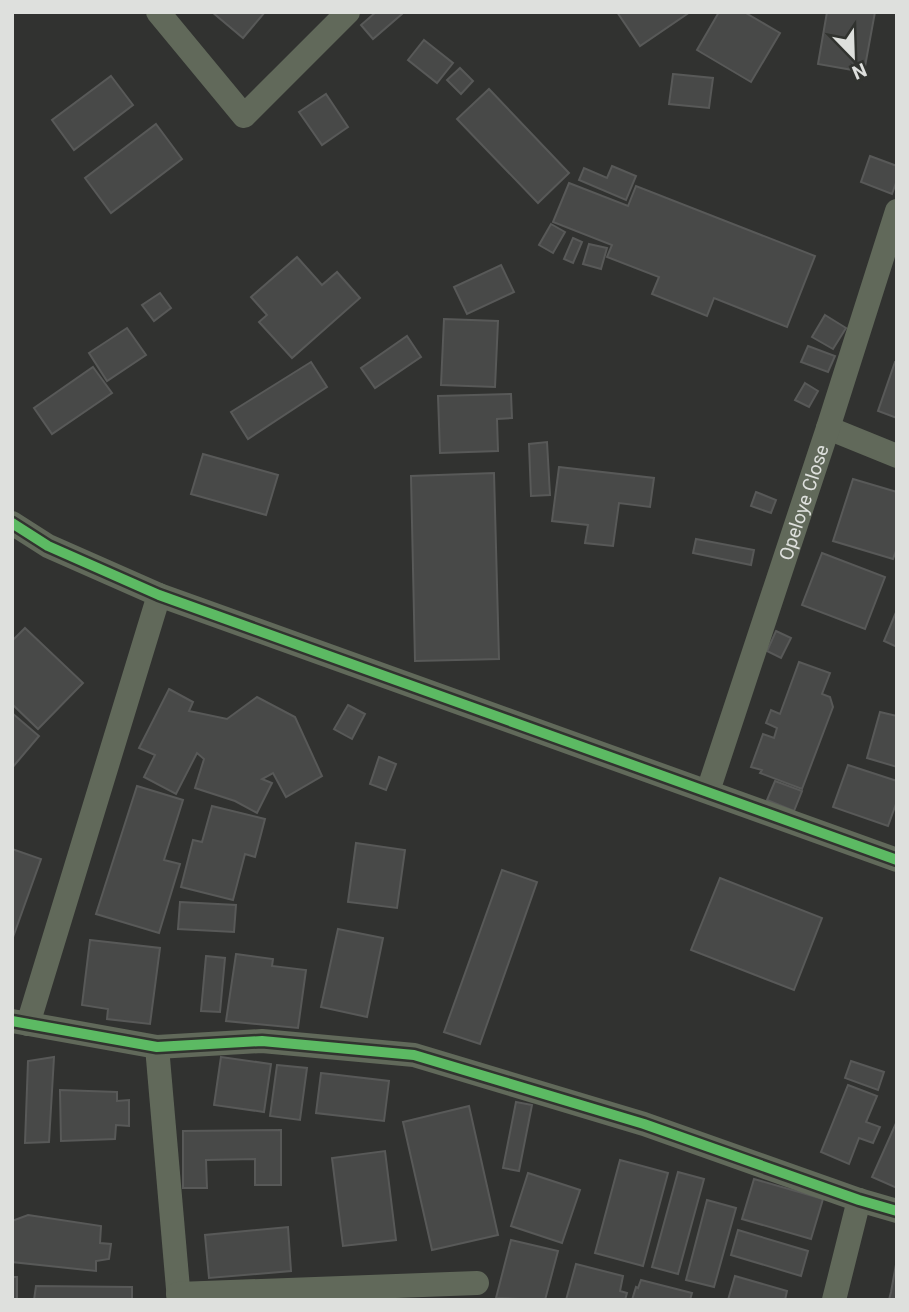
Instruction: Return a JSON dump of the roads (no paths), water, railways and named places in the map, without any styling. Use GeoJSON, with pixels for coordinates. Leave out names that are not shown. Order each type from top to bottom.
{"type":"FeatureCollection","features":[{"type":"Feature","properties":{"kind":"street"},"geometry":{"type":"LineString","coordinates":[[158,12],[244,116],[348,12]]}},
{"type":"Feature","properties":{"kind":"street","name":"Opeloye Close"},"geometry":{"type":"LineString","coordinates":[[708,791],[897,211]]}},
{"type":"Feature","properties":{"kind":"street"},"geometry":{"type":"LineString","coordinates":[[828,428],[897,456]]}},
{"type":"Feature","properties":{"kind":"street"},"geometry":{"type":"LineString","coordinates":[[12,523],[48,546],[159,595],[897,860]]}},
{"type":"Feature","properties":{"kind":"street"},"geometry":{"type":"LineString","coordinates":[[159,595],[20,1022],[157,1047],[262,1041],[414,1055],[643,1124],[897,1211]]}},
{"type":"Feature","properties":{"kind":"street"},"geometry":{"type":"LineString","coordinates":[[157,1047],[178,1297],[477,1283]]}},
{"type":"Feature","properties":{"kind":"street"},"geometry":{"type":"LineString","coordinates":[[834,1300],[859,1200]]}}]}
